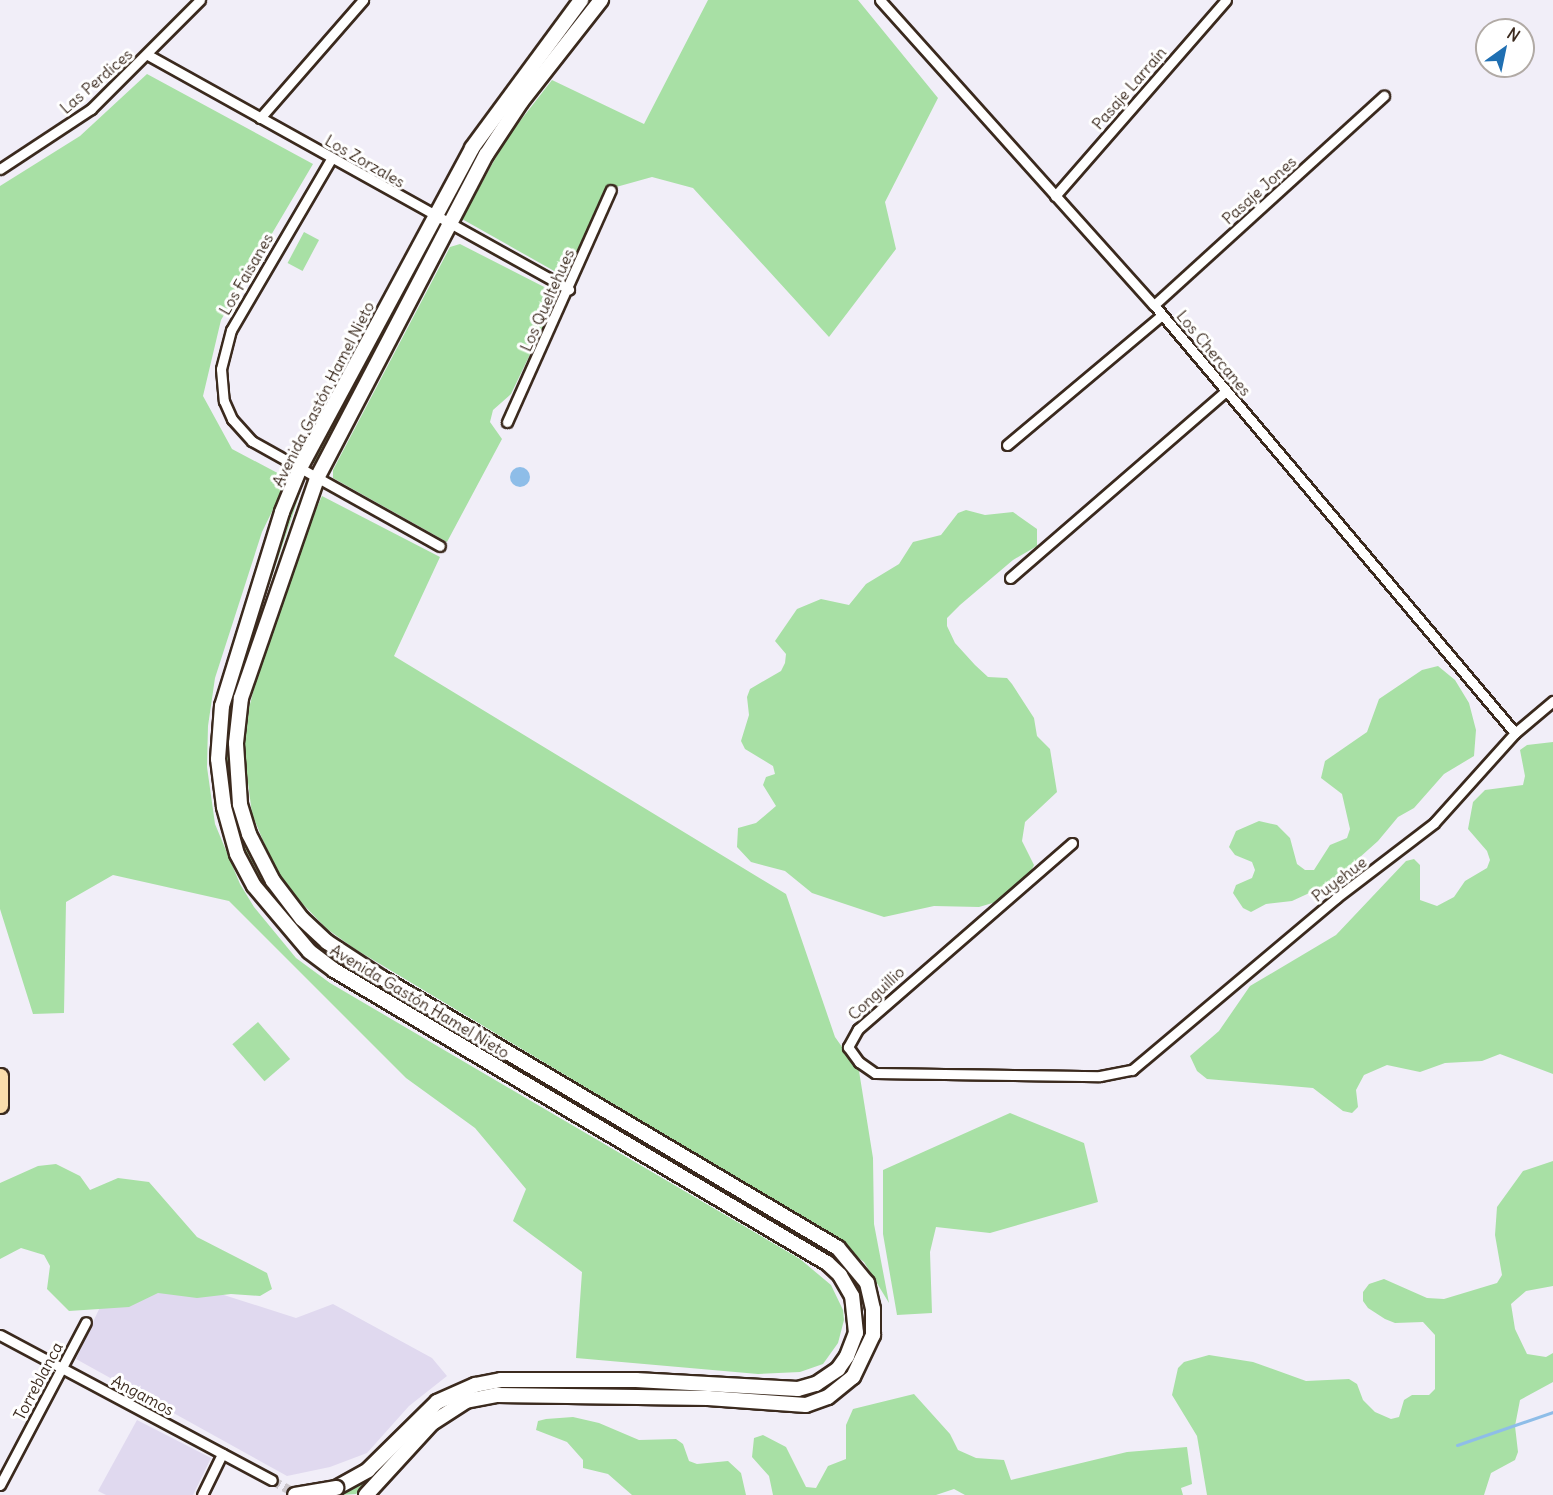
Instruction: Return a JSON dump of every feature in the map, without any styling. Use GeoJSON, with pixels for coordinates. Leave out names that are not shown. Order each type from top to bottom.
{"type":"FeatureCollection","features":[{"type":"Feature","properties":{"kind":"main road","name":"Avenida Gastón Hamel Nieto"},"geometry":{"type":"LineString","coordinates":[[295,1495],[336,1488],[368,1470],[425,1411],[469,1387],[501,1380],[570,1380],[773,1389],[807,1387],[824,1380],[843,1363],[854,1341],[856,1317],[849,1289],[827,1263],[334,970],[298,940],[254,886],[237,854],[224,807],[218,759],[219,726],[233,662],[300,468],[434,216],[501,105],[581,0]]}},
{"type":"Feature","properties":{"kind":"main road","name":"Avenida Gastón Hamel Nieto"},"geometry":{"type":"LineString","coordinates":[[366,1495],[440,1416],[476,1398],[693,1398],[789,1406],[817,1402],[837,1391],[859,1369],[870,1344],[874,1318],[867,1283],[838,1248],[363,967],[313,930],[273,881],[249,834],[240,804],[236,728],[250,666],[317,478],[449,225],[513,114],[601,0]]}},
{"type":"Feature","properties":{"kind":"main road"},"geometry":{"type":"LineString","coordinates":[[0,1076],[0,1106]]}},
{"type":"Feature","properties":{"kind":"street","name":"Las Perdices"},"geometry":{"type":"LineString","coordinates":[[0,169],[91,109],[148,55],[200,0]]}},
{"type":"Feature","properties":{"kind":"street"},"geometry":{"type":"LineString","coordinates":[[260,118],[363,0]]}},
{"type":"Feature","properties":{"kind":"street","name":"Los Chercanes"},"geometry":{"type":"LineString","coordinates":[[880,0],[1154,305],[1515,733]]}},
{"type":"Feature","properties":{"kind":"street","name":"Pasaje Larraín"},"geometry":{"type":"LineString","coordinates":[[1055,196],[1226,0]]}},
{"type":"Feature","properties":{"kind":"street","name":"Los Zorzales"},"geometry":{"type":"LineString","coordinates":[[148,55],[449,225],[569,289]]}},
{"type":"Feature","properties":{"kind":"street","name":"Pasaje Jones"},"geometry":{"type":"LineString","coordinates":[[1154,305],[1384,96]]}},
{"type":"Feature","properties":{"kind":"street","name":"Los Faisanes"},"geometry":{"type":"LineString","coordinates":[[331,159],[239,314],[221,369],[224,401],[237,427],[252,441],[440,546]]}},
{"type":"Feature","properties":{"kind":"street","name":"Los Queltehues"},"geometry":{"type":"LineString","coordinates":[[507,422],[569,289],[611,190]]}},
{"type":"Feature","properties":{"kind":"street"},"geometry":{"type":"LineString","coordinates":[[1007,445],[1162,315]]}},
{"type":"Feature","properties":{"kind":"street"},"geometry":{"type":"LineString","coordinates":[[1010,578],[1226,391]]}},
{"type":"Feature","properties":{"kind":"street","name":"Puyehue"},"geometry":{"type":"LineString","coordinates":[[1132,1070],[1336,898],[1434,823],[1515,733],[1553,701]]}},
{"type":"Feature","properties":{"kind":"street","name":"Conguillio"},"geometry":{"type":"LineString","coordinates":[[1072,843],[877,1010],[858,1029],[848,1047],[859,1062],[875,1072],[1100,1076],[1132,1070]]}},
{"type":"Feature","properties":{"kind":"street","name":"Torreblanca"},"geometry":{"type":"LineString","coordinates":[[0,1485],[86,1322]]}},
{"type":"Feature","properties":{"kind":"street","name":"Angamos"},"geometry":{"type":"LineString","coordinates":[[0,1335],[272,1480]]}},
{"type":"Feature","properties":{"kind":"street"},"geometry":{"type":"LineString","coordinates":[[202,1495],[222,1454]]}},
{"type":"Feature","properties":{"kind":"shaded area"},"geometry":{"type":"Polygon","coordinates":[[[124,1255],[205,1289],[296,1318],[333,1304],[432,1358],[447,1376],[409,1406],[367,1453],[330,1467],[287,1476],[76,1359],[124,1255]]]}},
{"type":"Feature","properties":{"kind":"shaded area"},"geometry":{"type":"Polygon","coordinates":[[[137,1420],[211,1458],[193,1495],[106,1495],[98,1491],[137,1420]]]}},
{"type":"Feature","properties":{"kind":"green space"},"geometry":{"type":"Polygon","coordinates":[[[588,0],[595,0],[517,99],[317,465],[312,462],[478,149],[588,0]]]}},
{"type":"Feature","properties":{"kind":"green space"},"geometry":{"type":"Polygon","coordinates":[[[708,0],[858,0],[938,98],[885,202],[896,249],[829,337],[693,188],[652,177],[609,189],[570,275],[563,276],[462,219],[506,139],[552,80],[644,124],[708,0]]]}},
{"type":"Feature","properties":{"kind":"green space"},"geometry":{"type":"Polygon","coordinates":[[[147,74],[313,164],[221,320],[203,396],[232,449],[285,477],[286,483],[262,532],[215,678],[208,726],[207,767],[215,824],[240,884],[254,907],[296,958],[330,983],[800,1259],[831,1285],[843,1310],[844,1320],[838,1343],[823,1364],[800,1372],[758,1374],[576,1358],[582,1272],[513,1221],[526,1189],[475,1128],[406,1078],[229,901],[113,875],[66,902],[64,1013],[33,1014],[0,909],[0,186],[80,136],[147,74]]]}},
{"type":"Feature","properties":{"kind":"green space"},"geometry":{"type":"Polygon","coordinates":[[[304,232],[319,240],[303,271],[288,263],[304,232]]]}},
{"type":"Feature","properties":{"kind":"green space"},"geometry":{"type":"Polygon","coordinates":[[[460,244],[552,291],[556,300],[511,394],[493,410],[490,422],[502,439],[447,542],[333,478],[333,470],[450,247],[460,244]]]}},
{"type":"Feature","properties":{"kind":"green space"},"geometry":{"type":"Polygon","coordinates":[[[301,490],[249,645],[229,722],[229,786],[235,818],[257,870],[287,914],[329,953],[701,1177],[699,1180],[331,959],[306,940],[271,901],[255,876],[232,817],[223,764],[225,716],[253,617],[288,517],[301,490]]]}},
{"type":"Feature","properties":{"kind":"green space"},"geometry":{"type":"Polygon","coordinates":[[[322,496],[440,557],[394,656],[786,894],[835,1037],[859,1071],[873,1158],[874,1224],[889,1303],[864,1262],[817,1226],[355,949],[327,929],[292,893],[272,862],[252,814],[244,751],[249,708],[262,658],[296,554],[322,496]]]}},
{"type":"Feature","properties":{"kind":"green space"},"geometry":{"type":"Polygon","coordinates":[[[966,510],[985,515],[1013,512],[1037,529],[1037,546],[1013,560],[960,605],[947,618],[947,626],[955,643],[988,677],[1007,678],[1012,684],[1034,718],[1037,736],[1050,749],[1057,792],[1025,822],[1022,841],[1034,865],[1026,881],[1006,899],[979,907],[934,906],[884,917],[812,893],[785,871],[751,862],[737,847],[738,828],[756,823],[776,806],[763,785],[766,777],[775,774],[773,766],[745,749],[741,741],[749,715],[747,697],[750,689],[781,671],[786,654],[775,641],[797,609],[821,599],[849,605],[866,584],[899,564],[913,542],[941,535],[958,513],[966,510]]]}},
{"type":"Feature","properties":{"kind":"green space"},"geometry":{"type":"Polygon","coordinates":[[[1438,666],[1455,680],[1469,703],[1476,730],[1474,756],[1444,774],[1414,808],[1398,817],[1378,841],[1331,883],[1292,901],[1266,904],[1251,912],[1243,908],[1233,893],[1236,885],[1252,878],[1255,870],[1252,862],[1235,855],[1229,847],[1236,831],[1259,821],[1277,825],[1290,838],[1297,864],[1305,870],[1314,870],[1330,845],[1347,838],[1350,829],[1342,794],[1321,778],[1325,761],[1367,732],[1379,699],[1422,670],[1438,666]]]}},
{"type":"Feature","properties":{"kind":"green space"},"geometry":{"type":"Polygon","coordinates":[[[1553,742],[1553,1074],[1500,1054],[1482,1061],[1445,1063],[1420,1072],[1387,1065],[1364,1075],[1356,1090],[1358,1107],[1352,1113],[1343,1111],[1313,1088],[1207,1079],[1197,1071],[1190,1056],[1219,1031],[1250,986],[1336,935],[1406,861],[1414,859],[1420,865],[1420,900],[1437,906],[1454,897],[1465,881],[1487,868],[1490,860],[1487,851],[1468,829],[1473,802],[1485,790],[1523,785],[1525,776],[1520,750],[1527,745],[1553,742]]]}},
{"type":"Feature","properties":{"kind":"green space"},"geometry":{"type":"Polygon","coordinates":[[[258,1022],[290,1059],[264,1081],[232,1044],[258,1022]]]}},
{"type":"Feature","properties":{"kind":"green space"},"geometry":{"type":"Polygon","coordinates":[[[1010,1113],[1084,1143],[1098,1202],[990,1233],[936,1227],[930,1252],[932,1313],[897,1315],[883,1234],[883,1170],[1010,1113]]]}},
{"type":"Feature","properties":{"kind":"green space"},"geometry":{"type":"Polygon","coordinates":[[[1553,1161],[1553,1286],[1526,1291],[1511,1304],[1515,1329],[1527,1354],[1546,1357],[1553,1353],[1553,1382],[1520,1400],[1515,1426],[1518,1452],[1515,1460],[1491,1473],[1484,1495],[1207,1495],[1197,1436],[1172,1395],[1178,1368],[1184,1362],[1209,1355],[1253,1362],[1306,1381],[1349,1379],[1357,1384],[1363,1400],[1375,1412],[1391,1419],[1399,1417],[1404,1400],[1412,1395],[1429,1395],[1435,1389],[1435,1335],[1423,1322],[1395,1323],[1385,1319],[1368,1308],[1363,1301],[1363,1292],[1369,1284],[1384,1279],[1427,1298],[1444,1299],[1497,1283],[1502,1275],[1495,1235],[1497,1207],[1523,1171],[1553,1161]]]}},
{"type":"Feature","properties":{"kind":"green space"},"geometry":{"type":"Polygon","coordinates":[[[56,1164],[80,1176],[90,1190],[118,1178],[149,1182],[197,1237],[267,1273],[272,1289],[260,1296],[231,1294],[197,1298],[158,1293],[129,1307],[69,1311],[47,1289],[50,1266],[44,1255],[21,1248],[0,1259],[0,1183],[38,1166],[56,1164]]]}},
{"type":"Feature","properties":{"kind":"green space"},"geometry":{"type":"Polygon","coordinates":[[[491,1387],[668,1387],[791,1396],[666,1391],[471,1396],[356,1494],[339,1495],[365,1482],[379,1470],[423,1419],[460,1395],[491,1387]]]}},
{"type":"Feature","properties":{"kind":"green space"},"geometry":{"type":"Polygon","coordinates":[[[914,1394],[950,1434],[958,1450],[976,1458],[1004,1460],[1011,1480],[1127,1452],[1187,1447],[1192,1484],[1181,1488],[1183,1495],[965,1495],[954,1489],[936,1495],[773,1495],[769,1476],[752,1457],[754,1438],[763,1435],[786,1447],[806,1487],[816,1488],[828,1466],[846,1459],[846,1425],[853,1409],[914,1394]]]}},
{"type":"Feature","properties":{"kind":"green space"},"geometry":{"type":"Polygon","coordinates":[[[573,1417],[599,1423],[639,1440],[676,1439],[683,1444],[689,1461],[697,1464],[728,1461],[741,1473],[746,1495],[632,1495],[608,1474],[583,1468],[583,1460],[567,1442],[536,1430],[538,1421],[573,1417]]]}},
{"type":"Feature","properties":{"kind":"water"},"geometry":{"type":"Polygon","coordinates":[[[520,467],[527,470],[530,477],[527,484],[520,487],[513,484],[510,477],[513,470],[520,467]]]}},
{"type":"Feature","properties":{"kind":"waterway"},"geometry":{"type":"LineString","coordinates":[[1457,1445],[1553,1412]]}},
{"type":"Feature","properties":{"kind":"tunnel"},"geometry":{"type":"LineString","coordinates":[[272,1480],[299,1495]]}}]}
